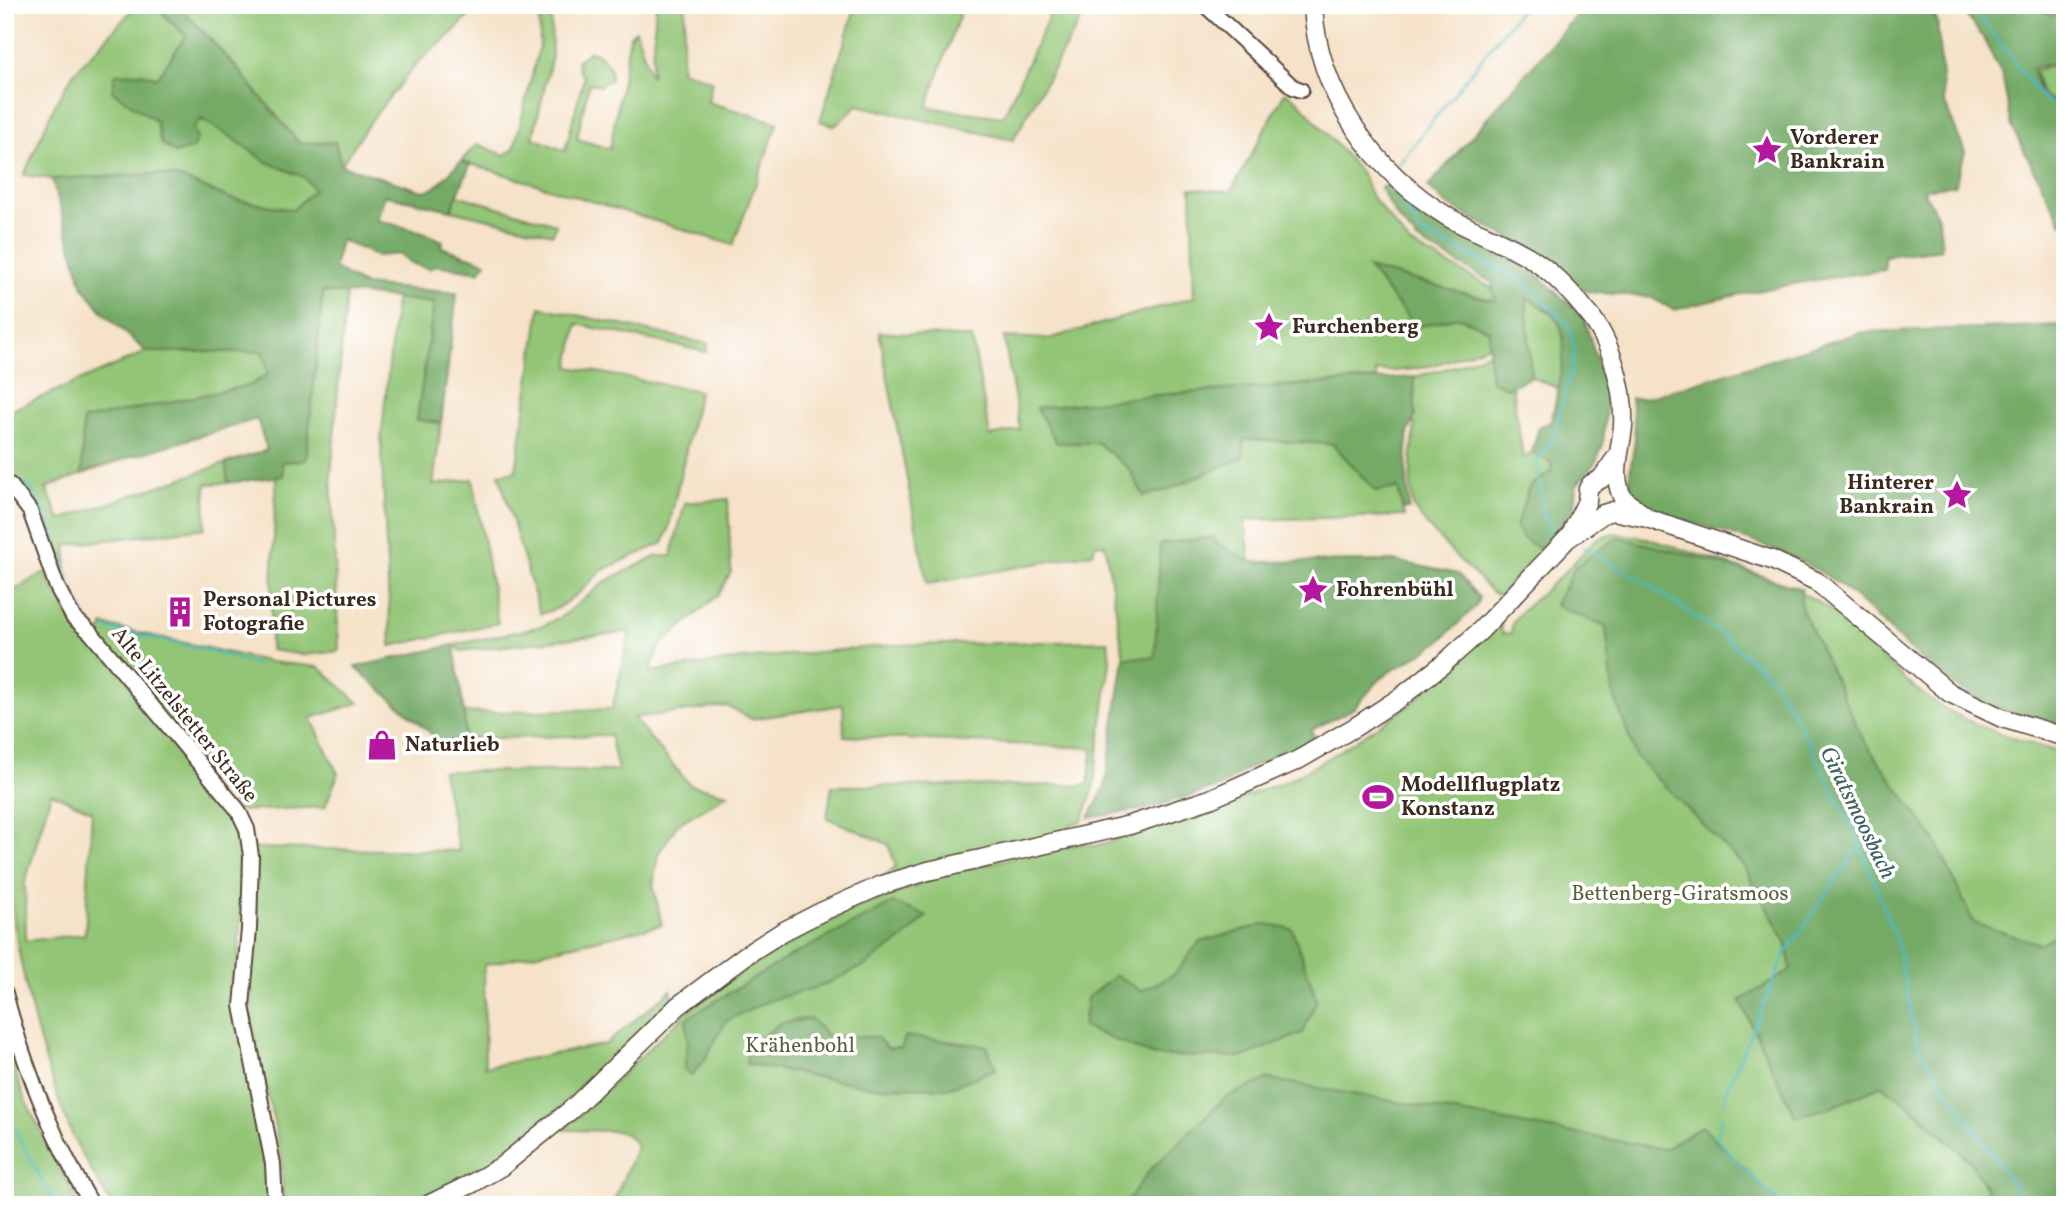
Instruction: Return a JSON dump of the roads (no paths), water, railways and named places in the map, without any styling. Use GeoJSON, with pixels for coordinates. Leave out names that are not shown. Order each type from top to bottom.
{"type":"FeatureCollection","features":[{"type":"Feature","properties":{"kind":"main road"},"geometry":{"type":"LineString","coordinates":[[428,1205],[483,1178],[534,1142],[572,1110],[678,1006],[712,979],[782,932],[882,885],[981,857],[1076,838],[1170,813],[1221,795],[1298,760],[1355,727],[1401,697],[1443,664],[1480,631],[1567,539],[1614,502],[1623,425],[1615,365],[1606,340],[1590,314],[1568,290],[1530,258],[1449,218],[1414,194],[1388,170],[1358,135],[1331,85],[1319,44],[1313,5]]}},
{"type":"Feature","properties":{"kind":"main road"},"geometry":{"type":"LineString","coordinates":[[1567,539],[1587,502],[1591,484],[1601,479],[1618,455]]}},
{"type":"Feature","properties":{"kind":"main road"},"geometry":{"type":"LineString","coordinates":[[1601,479],[1611,480],[1614,502]]}},
{"type":"Feature","properties":{"kind":"main road"},"geometry":{"type":"LineString","coordinates":[[1587,502],[1592,509],[1614,502],[1647,517],[1772,560],[1816,581],[1950,693],[2002,718],[2065,737]]}},
{"type":"Feature","properties":{"kind":"street"},"geometry":{"type":"LineString","coordinates":[[1205,5],[1293,87],[1301,90]]}},
{"type":"Feature","properties":{"kind":"street","name":"Alte Litzelstetter Straße"},"geometry":{"type":"LineString","coordinates":[[5,484],[16,492],[30,511],[57,587],[73,617],[91,633],[238,810],[247,829],[251,856],[250,929],[242,1006],[274,1164],[275,1205]]}},
{"type":"Feature","properties":{"kind":"street"},"geometry":{"type":"LineString","coordinates":[[5,993],[41,1102],[92,1205]]}},
{"type":"Feature","properties":{"kind":"waterway","name":"Giratsmoosbach"},"geometry":{"type":"LineString","coordinates":[[1398,165],[1524,5]]}},
{"type":"Feature","properties":{"kind":"waterway"},"geometry":{"type":"LineString","coordinates":[[1971,5],[2041,97],[2065,111]]}},
{"type":"Feature","properties":{"kind":"waterway","name":"Giratsmoosbach"},"geometry":{"type":"LineString","coordinates":[[1392,186],[1421,233],[1519,278],[1569,325],[1575,349],[1571,372],[1553,438],[1537,463],[1543,511],[1550,529]]}},
{"type":"Feature","properties":{"kind":"waterway"},"geometry":{"type":"LineString","coordinates":[[5,471],[30,487],[46,514],[70,583],[85,615]]}},
{"type":"Feature","properties":{"kind":"waterway","name":"Giratsmoosbach"},"geometry":{"type":"LineString","coordinates":[[1583,547],[1648,584],[1722,635],[1772,679],[1797,719],[1861,846],[1897,943],[1917,1043],[2025,1205]]}},
{"type":"Feature","properties":{"kind":"waterway"},"geometry":{"type":"LineString","coordinates":[[105,628],[201,648],[255,664]]}},
{"type":"Feature","properties":{"kind":"waterway"},"geometry":{"type":"LineString","coordinates":[[1725,1101],[1725,1093],[1786,952],[1860,846]]}},
{"type":"Feature","properties":{"kind":"waterway"},"geometry":{"type":"LineString","coordinates":[[5,1110],[55,1205]]}},
{"type":"Feature","properties":{"kind":"waterway"},"geometry":{"type":"LineString","coordinates":[[1722,1116],[1716,1137],[1740,1165],[1783,1205]]}},
{"type":"Feature","properties":{"kind":"place","name":"Vorderer Bankrain"},"geometry":{"type":"Point","coordinates":[1767,150]}},
{"type":"Feature","properties":{"kind":"place","name":"Furchenberg"},"geometry":{"type":"Point","coordinates":[1269,327]}},
{"type":"Feature","properties":{"kind":"place","name":"Hinterer Bankrain"},"geometry":{"type":"Point","coordinates":[1957,495]}},
{"type":"Feature","properties":{"kind":"place","name":"Fohrenbühl"},"geometry":{"type":"Point","coordinates":[1313,590]}},
{"type":"Feature","properties":{"kind":"place","name":"Personal Pictures Fotografie"},"geometry":{"type":"Point","coordinates":[180,612]}},
{"type":"Feature","properties":{"kind":"place","name":"Naturlieb"},"geometry":{"type":"Point","coordinates":[382,745]}},
{"type":"Feature","properties":{"kind":"place","name":"Modellflugplatz Konstanz"},"geometry":{"type":"Point","coordinates":[1378,797]}},
{"type":"Feature","properties":{"kind":"park label","name":"Bettenberg-Giratsmoos"},"geometry":{"type":"Point","coordinates":[1680,894]}},
{"type":"Feature","properties":{"kind":"park label","name":"Krähenbohl"},"geometry":{"type":"Point","coordinates":[800,1046]}}]}
